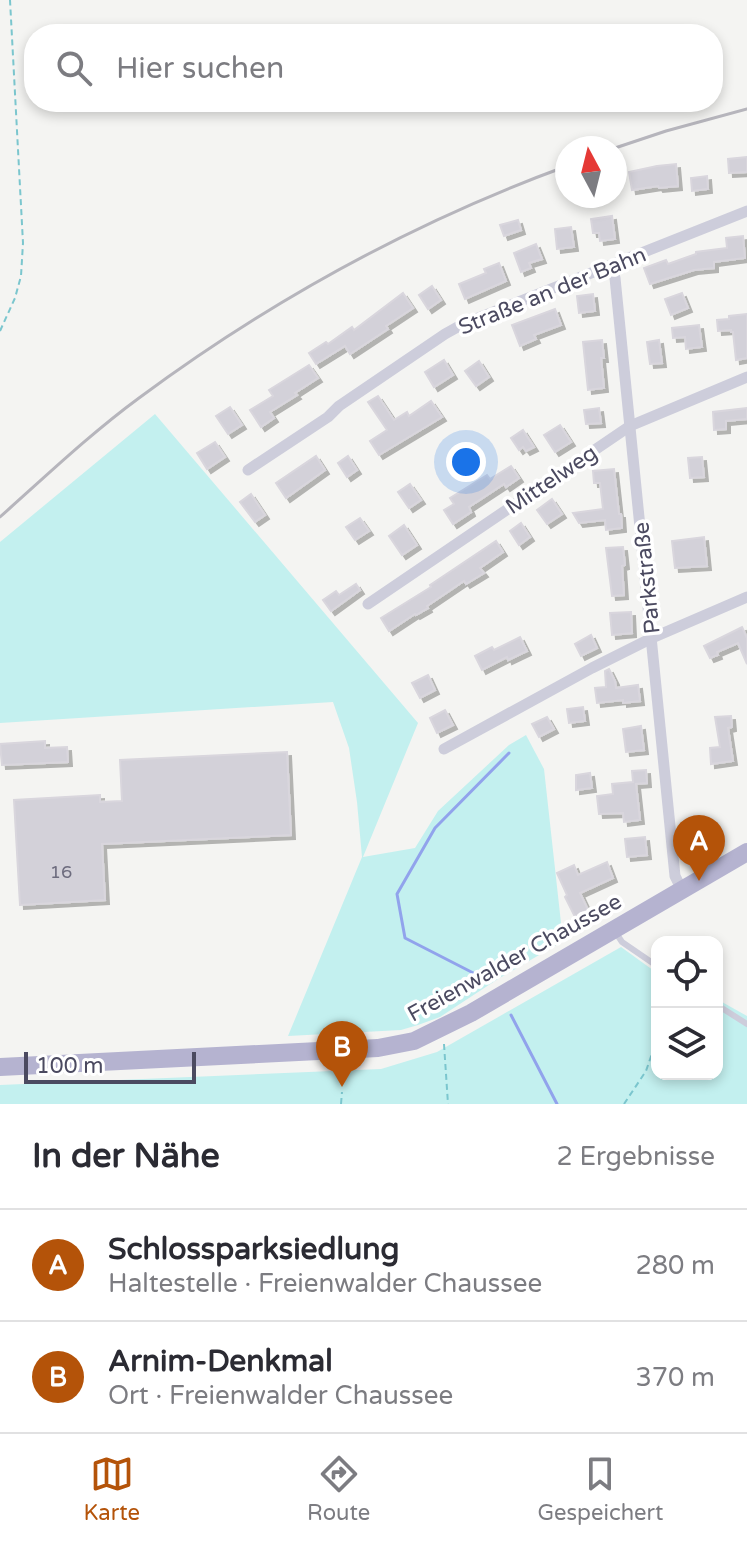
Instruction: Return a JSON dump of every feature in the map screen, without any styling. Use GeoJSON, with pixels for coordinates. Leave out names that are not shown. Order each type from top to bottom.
{"type":"FeatureCollection","features":[{"type":"Feature","properties":{"kind":"main road","name":"Freienwalder Chaussee"},"geometry":{"type":"LineString","coordinates":[[0,1067],[378,1048],[414,1041],[506,994],[747,852]]}},
{"type":"Feature","properties":{"kind":"street","name":"Straße an der Bahn"},"geometry":{"type":"LineString","coordinates":[[248,470],[445,334],[477,318],[747,211]]}},
{"type":"Feature","properties":{"kind":"street","name":"Parkstraße"},"geometry":{"type":"LineString","coordinates":[[609,266],[615,278],[675,876],[682,890]]}},
{"type":"Feature","properties":{"kind":"street","name":"Mittelweg"},"geometry":{"type":"LineString","coordinates":[[368,604],[630,426],[747,377]]}},
{"type":"Feature","properties":{"kind":"street"},"geometry":{"type":"LineString","coordinates":[[444,749],[652,638],[747,597]]}},
{"type":"Feature","properties":{"kind":"lane"},"geometry":{"type":"LineString","coordinates":[[614,930],[622,942],[651,962]]}},
{"type":"Feature","properties":{"kind":"lane"},"geometry":{"type":"LineString","coordinates":[[722,1008],[747,1024]]}},
{"type":"Feature","properties":{"kind":"path"},"geometry":{"type":"LineString","coordinates":[[0,331],[21,276],[23,243],[10,0]]}},
{"type":"Feature","properties":{"kind":"path"},"geometry":{"type":"LineString","coordinates":[[444,1044],[448,1104]]}},
{"type":"Feature","properties":{"kind":"path"},"geometry":{"type":"LineString","coordinates":[[624,1104],[646,1071],[651,1056]]}},
{"type":"Feature","properties":{"kind":"path"},"geometry":{"type":"LineString","coordinates":[[341,1104],[342,1092]]}},
{"type":"Feature","properties":{"kind":"shaded area"},"geometry":{"type":"Polygon","coordinates":[[[155,414],[418,723],[363,857],[415,848],[438,811],[509,745],[526,735],[544,769],[563,941],[440,1017],[401,1030],[288,1036],[362,857],[349,748],[333,702],[0,723],[0,542],[155,414]]]}},
{"type":"Feature","properties":{"kind":"shaded area"},"geometry":{"type":"Polygon","coordinates":[[[621,947],[651,969],[651,1080],[723,1080],[723,1003],[747,1016],[747,1104],[0,1104],[0,1085],[381,1069],[437,1052],[621,947]]]}},
{"type":"Feature","properties":{"kind":"building"},"geometry":{"type":"Polygon","coordinates":[[[747,157],[747,172],[729,173],[728,159],[747,157]]]}},
{"type":"Feature","properties":{"kind":"building"},"geometry":{"type":"Polygon","coordinates":[[[676,164],[678,186],[632,190],[629,172],[676,164]]]}},
{"type":"Feature","properties":{"kind":"building"},"geometry":{"type":"Polygon","coordinates":[[[707,176],[708,189],[692,191],[691,178],[707,176]]]}},
{"type":"Feature","properties":{"kind":"building"},"geometry":{"type":"Polygon","coordinates":[[[612,216],[615,239],[600,241],[599,233],[593,233],[591,219],[612,216]]]}},
{"type":"Feature","properties":{"kind":"building"},"geometry":{"type":"Polygon","coordinates":[[[518,220],[521,230],[504,236],[500,225],[518,220]]]}},
{"type":"Feature","properties":{"kind":"building"},"geometry":{"type":"Polygon","coordinates":[[[571,227],[574,247],[557,249],[555,229],[571,227]]]}},
{"type":"Feature","properties":{"kind":"building"},"geometry":{"type":"Polygon","coordinates":[[[743,236],[745,258],[714,262],[714,268],[694,270],[650,284],[644,268],[666,260],[668,264],[696,252],[727,248],[726,238],[743,236]]]}},
{"type":"Feature","properties":{"kind":"building"},"geometry":{"type":"Polygon","coordinates":[[[536,244],[542,259],[529,263],[531,268],[521,272],[514,253],[536,244]]]}},
{"type":"Feature","properties":{"kind":"building"},"geometry":{"type":"Polygon","coordinates":[[[499,263],[506,281],[465,299],[459,284],[486,273],[484,269],[499,263]]]}},
{"type":"Feature","properties":{"kind":"building"},"geometry":{"type":"Polygon","coordinates":[[[432,286],[441,300],[428,309],[419,295],[432,286]]]}},
{"type":"Feature","properties":{"kind":"building"},"geometry":{"type":"Polygon","coordinates":[[[403,293],[413,308],[386,326],[388,329],[350,354],[345,346],[316,364],[309,353],[352,327],[354,330],[403,293]]]}},
{"type":"Feature","properties":{"kind":"building"},"geometry":{"type":"Polygon","coordinates":[[[682,293],[688,308],[671,315],[665,299],[682,293]]]}},
{"type":"Feature","properties":{"kind":"building"},"geometry":{"type":"Polygon","coordinates":[[[593,294],[595,311],[579,313],[577,296],[593,294]]]}},
{"type":"Feature","properties":{"kind":"building"},"geometry":{"type":"Polygon","coordinates":[[[555,309],[561,325],[534,335],[536,339],[520,346],[512,325],[555,309]]]}},
{"type":"Feature","properties":{"kind":"building"},"geometry":{"type":"Polygon","coordinates":[[[747,314],[747,358],[736,360],[733,332],[718,331],[717,320],[747,314]]]}},
{"type":"Feature","properties":{"kind":"building"},"geometry":{"type":"Polygon","coordinates":[[[699,325],[702,347],[686,349],[685,337],[673,338],[672,328],[699,325]]]}},
{"type":"Feature","properties":{"kind":"building"},"geometry":{"type":"Polygon","coordinates":[[[602,340],[604,388],[588,390],[583,342],[602,340]]]}},
{"type":"Feature","properties":{"kind":"building"},"geometry":{"type":"Polygon","coordinates":[[[659,340],[662,363],[650,364],[647,342],[659,340]]]}},
{"type":"Feature","properties":{"kind":"building"},"geometry":{"type":"Polygon","coordinates":[[[444,360],[453,375],[434,387],[425,372],[444,360]]]}},
{"type":"Feature","properties":{"kind":"building"},"geometry":{"type":"Polygon","coordinates":[[[479,361],[489,377],[476,386],[465,371],[479,361]]]}},
{"type":"Feature","properties":{"kind":"building"},"geometry":{"type":"Polygon","coordinates":[[[309,365],[318,378],[270,412],[274,418],[261,427],[250,410],[273,396],[269,390],[309,365]]]}},
{"type":"Feature","properties":{"kind":"building"},"geometry":{"type":"Polygon","coordinates":[[[378,396],[394,420],[407,412],[409,416],[431,401],[442,417],[379,455],[370,441],[387,430],[368,402],[378,396]]]}},
{"type":"Feature","properties":{"kind":"building"},"geometry":{"type":"Polygon","coordinates":[[[230,407],[242,425],[228,434],[216,416],[230,407]]]}},
{"type":"Feature","properties":{"kind":"building"},"geometry":{"type":"Polygon","coordinates":[[[599,408],[601,423],[586,424],[584,410],[599,408]]]}},
{"type":"Feature","properties":{"kind":"building"},"geometry":{"type":"Polygon","coordinates":[[[747,408],[747,419],[726,421],[726,429],[714,430],[713,412],[747,408]]]}},
{"type":"Feature","properties":{"kind":"building"},"geometry":{"type":"Polygon","coordinates":[[[560,425],[571,442],[555,452],[544,435],[560,425]]]}},
{"type":"Feature","properties":{"kind":"building"},"geometry":{"type":"Polygon","coordinates":[[[523,430],[534,447],[526,451],[523,447],[519,450],[511,438],[523,430]]]}},
{"type":"Feature","properties":{"kind":"building"},"geometry":{"type":"Polygon","coordinates":[[[215,442],[225,457],[207,469],[197,453],[215,442]]]}},
{"type":"Feature","properties":{"kind":"building"},"geometry":{"type":"Polygon","coordinates":[[[316,456],[325,470],[286,498],[276,483],[316,456]]]}},
{"type":"Feature","properties":{"kind":"building"},"geometry":{"type":"Polygon","coordinates":[[[348,456],[357,470],[347,477],[338,463],[348,456]]]}},
{"type":"Feature","properties":{"kind":"building"},"geometry":{"type":"Polygon","coordinates":[[[702,457],[704,477],[690,478],[688,458],[702,457]]]}},
{"type":"Feature","properties":{"kind":"building"},"geometry":{"type":"Polygon","coordinates":[[[511,466],[519,478],[469,507],[471,512],[453,524],[444,510],[454,504],[450,498],[487,475],[490,479],[511,466]]]}},
{"type":"Feature","properties":{"kind":"building"},"geometry":{"type":"Polygon","coordinates":[[[614,469],[622,528],[606,530],[605,520],[579,523],[573,513],[603,509],[600,483],[594,483],[593,471],[614,469]]]}},
{"type":"Feature","properties":{"kind":"building"},"geometry":{"type":"Polygon","coordinates":[[[410,484],[421,500],[409,508],[398,492],[410,484]]]}},
{"type":"Feature","properties":{"kind":"building"},"geometry":{"type":"Polygon","coordinates":[[[251,494],[265,515],[255,522],[240,502],[251,494]]]}},
{"type":"Feature","properties":{"kind":"building"},"geometry":{"type":"Polygon","coordinates":[[[552,499],[562,514],[547,524],[537,510],[552,499]]]}},
{"type":"Feature","properties":{"kind":"building"},"geometry":{"type":"Polygon","coordinates":[[[360,518],[369,531],[355,540],[346,527],[360,518]]]}},
{"type":"Feature","properties":{"kind":"building"},"geometry":{"type":"Polygon","coordinates":[[[521,523],[530,537],[519,545],[510,531],[521,523]]]}},
{"type":"Feature","properties":{"kind":"building"},"geometry":{"type":"Polygon","coordinates":[[[404,525],[417,545],[402,555],[389,536],[404,525]]]}},
{"type":"Feature","properties":{"kind":"building"},"geometry":{"type":"Polygon","coordinates":[[[704,537],[707,566],[675,568],[672,541],[704,537]]]}},
{"type":"Feature","properties":{"kind":"building"},"geometry":{"type":"Polygon","coordinates":[[[496,541],[503,552],[480,568],[484,573],[466,584],[464,581],[428,608],[389,631],[381,618],[496,541]]]}},
{"type":"Feature","properties":{"kind":"building"},"geometry":{"type":"Polygon","coordinates":[[[623,547],[624,595],[612,596],[606,548],[623,547]]]}},
{"type":"Feature","properties":{"kind":"building"},"geometry":{"type":"Polygon","coordinates":[[[356,584],[360,590],[331,611],[323,600],[336,591],[339,595],[356,584]]]}},
{"type":"Feature","properties":{"kind":"building"},"geometry":{"type":"Polygon","coordinates":[[[631,612],[632,633],[612,635],[610,613],[631,612]]]}},
{"type":"Feature","properties":{"kind":"building"},"geometry":{"type":"Polygon","coordinates":[[[742,627],[747,638],[747,664],[738,643],[710,658],[704,646],[742,627]]]}},
{"type":"Feature","properties":{"kind":"building"},"geometry":{"type":"Polygon","coordinates":[[[591,635],[597,648],[581,656],[575,644],[591,635]]]}},
{"type":"Feature","properties":{"kind":"building"},"geometry":{"type":"Polygon","coordinates":[[[520,637],[527,651],[482,670],[475,656],[520,637]]]}},
{"type":"Feature","properties":{"kind":"building"},"geometry":{"type":"Polygon","coordinates":[[[609,669],[616,688],[638,685],[640,701],[597,703],[595,688],[606,687],[605,671],[609,669]]]}},
{"type":"Feature","properties":{"kind":"building"},"geometry":{"type":"Polygon","coordinates":[[[428,675],[435,690],[420,698],[412,683],[428,675]]]}},
{"type":"Feature","properties":{"kind":"building"},"geometry":{"type":"Polygon","coordinates":[[[583,707],[585,721],[569,723],[567,709],[583,707]]]}},
{"type":"Feature","properties":{"kind":"building"},"geometry":{"type":"Polygon","coordinates":[[[445,710],[453,725],[437,733],[430,718],[445,710]]]}},
{"type":"Feature","properties":{"kind":"building"},"geometry":{"type":"Polygon","coordinates":[[[731,716],[732,727],[728,728],[733,761],[711,764],[710,748],[720,747],[715,717],[731,716]]]}},
{"type":"Feature","properties":{"kind":"building"},"geometry":{"type":"Polygon","coordinates":[[[547,717],[554,729],[539,737],[532,724],[547,717]]]}},
{"type":"Feature","properties":{"kind":"building"},"geometry":{"type":"Polygon","coordinates":[[[641,726],[644,750],[626,752],[623,729],[641,726]]]}},
{"type":"Feature","properties":{"kind":"building"},"geometry":{"type":"Polygon","coordinates":[[[45,741],[45,748],[67,747],[68,762],[2,765],[0,744],[45,741]]]}},
{"type":"Feature","properties":{"kind":"building"},"geometry":{"type":"Polygon","coordinates":[[[287,752],[291,835],[102,844],[105,900],[20,905],[14,800],[100,795],[100,802],[122,801],[120,760],[287,752]]]}},
{"type":"Feature","properties":{"kind":"building"},"geometry":{"type":"Polygon","coordinates":[[[646,770],[647,783],[636,784],[640,820],[624,822],[623,813],[599,814],[597,796],[613,794],[612,784],[633,782],[632,771],[646,770]]]}},
{"type":"Feature","properties":{"kind":"building"},"geometry":{"type":"Polygon","coordinates":[[[590,773],[592,788],[576,790],[576,775],[590,773]]]}},
{"type":"Feature","properties":{"kind":"building"},"geometry":{"type":"Polygon","coordinates":[[[645,837],[647,855],[627,857],[625,839],[645,837]]]}},
{"type":"Feature","properties":{"kind":"building"},"geometry":{"type":"Polygon","coordinates":[[[607,862],[613,878],[580,893],[588,910],[575,917],[557,873],[574,865],[578,875],[607,862]]]}},
{"type":"Feature","properties":{"kind":"waterway"},"geometry":{"type":"LineString","coordinates":[[487,980],[405,938],[397,894],[435,828],[509,753]]}},
{"type":"Feature","properties":{"kind":"waterway"},"geometry":{"type":"LineString","coordinates":[[511,1015],[557,1104]]}},
{"type":"Feature","properties":{"kind":"railway"},"geometry":{"type":"LineString","coordinates":[[627,144],[747,109]]}},
{"type":"Feature","properties":{"kind":"railway"},"geometry":{"type":"LineString","coordinates":[[0,517],[121,412],[240,329],[399,238],[555,171]]}},
{"type":"Feature","properties":{"kind":"place","name":"Schlossparksiedlung"},"geometry":{"type":"Point","coordinates":[699,881]}},
{"type":"Feature","properties":{"kind":"place","name":"Arnim-Denkmal"},"geometry":{"type":"Point","coordinates":[342,1087]}}]}
